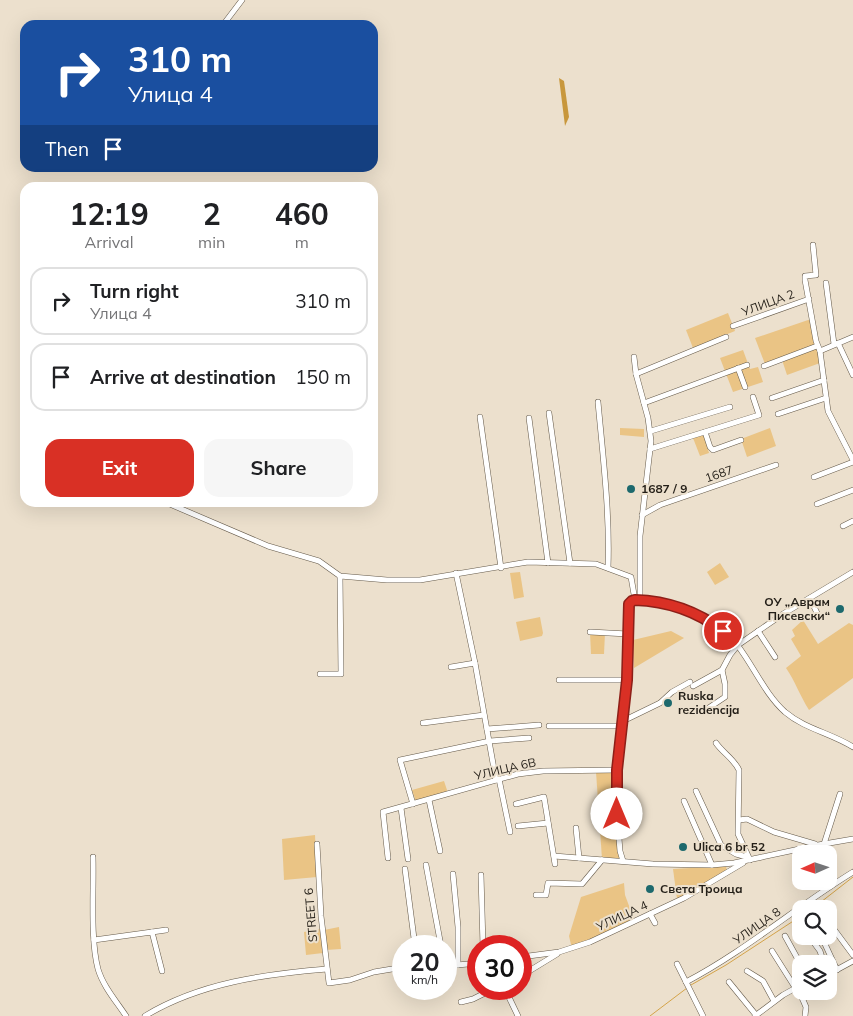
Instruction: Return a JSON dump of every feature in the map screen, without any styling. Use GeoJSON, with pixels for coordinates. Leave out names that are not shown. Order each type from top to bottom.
{"type":"FeatureCollection","features":[{"type":"Feature","properties":{"kind":"street"},"geometry":{"type":"LineString","coordinates":[[227,20],[242,0]]}},
{"type":"Feature","properties":{"kind":"street","name":"УЛИЦА 2"},"geometry":{"type":"LineString","coordinates":[[813,244],[816,274],[805,276],[819,348],[826,398],[830,418],[853,461],[814,477]]}},
{"type":"Feature","properties":{"kind":"street"},"geometry":{"type":"LineString","coordinates":[[826,283],[836,344],[853,375]]}},
{"type":"Feature","properties":{"kind":"street","name":"УЛИЦА 2"},"geometry":{"type":"LineString","coordinates":[[733,326],[809,299]]}},
{"type":"Feature","properties":{"kind":"street"},"geometry":{"type":"LineString","coordinates":[[636,374],[726,337]]}},
{"type":"Feature","properties":{"kind":"street"},"geometry":{"type":"LineString","coordinates":[[764,366],[853,338]]}},
{"type":"Feature","properties":{"kind":"street"},"geometry":{"type":"LineString","coordinates":[[634,357],[636,374],[651,431],[640,536],[638,600]]}},
{"type":"Feature","properties":{"kind":"street"},"geometry":{"type":"LineString","coordinates":[[644,403],[747,365]]}},
{"type":"Feature","properties":{"kind":"street"},"geometry":{"type":"LineString","coordinates":[[738,368],[745,387]]}},
{"type":"Feature","properties":{"kind":"street"},"geometry":{"type":"LineString","coordinates":[[772,398],[824,380]]}},
{"type":"Feature","properties":{"kind":"street"},"geometry":{"type":"LineString","coordinates":[[650,449],[759,415],[753,397]]}},
{"type":"Feature","properties":{"kind":"street"},"geometry":{"type":"LineString","coordinates":[[778,414],[826,398]]}},
{"type":"Feature","properties":{"kind":"street"},"geometry":{"type":"LineString","coordinates":[[598,402],[609,538],[608,568]]}},
{"type":"Feature","properties":{"kind":"street"},"geometry":{"type":"LineString","coordinates":[[651,431],[730,407]]}},
{"type":"Feature","properties":{"kind":"street"},"geometry":{"type":"LineString","coordinates":[[549,414],[570,563]]}},
{"type":"Feature","properties":{"kind":"street"},"geometry":{"type":"LineString","coordinates":[[480,417],[501,568]]}},
{"type":"Feature","properties":{"kind":"street"},"geometry":{"type":"LineString","coordinates":[[529,418],[548,563]]}},
{"type":"Feature","properties":{"kind":"street"},"geometry":{"type":"LineString","coordinates":[[705,432],[710,447],[713,450],[741,440]]}},
{"type":"Feature","properties":{"kind":"street","name":"1687"},"geometry":{"type":"LineString","coordinates":[[642,515],[660,505],[776,465]]}},
{"type":"Feature","properties":{"kind":"street"},"geometry":{"type":"LineString","coordinates":[[817,504],[853,490]]}},
{"type":"Feature","properties":{"kind":"street"},"geometry":{"type":"LineString","coordinates":[[177,507],[268,546],[320,561],[340,576],[387,580],[420,580],[528,562],[596,564],[631,577],[638,600]]}},
{"type":"Feature","properties":{"kind":"street"},"geometry":{"type":"LineString","coordinates":[[843,526],[853,521]]}},
{"type":"Feature","properties":{"kind":"street"},"geometry":{"type":"LineString","coordinates":[[549,726],[623,724],[660,703],[672,692],[722,670],[738,645],[853,572]]}},
{"type":"Feature","properties":{"kind":"street"},"geometry":{"type":"LineString","coordinates":[[456,573],[497,780],[510,832]]}},
{"type":"Feature","properties":{"kind":"street"},"geometry":{"type":"LineString","coordinates":[[320,674],[341,674],[340,576]]}},
{"type":"Feature","properties":{"kind":"street"},"geometry":{"type":"LineString","coordinates":[[810,598],[817,613],[815,615]]}},
{"type":"Feature","properties":{"kind":"street"},"geometry":{"type":"LineString","coordinates":[[623,861],[620,851],[617,814],[617,770],[627,680],[628,606],[632,601],[659,602],[703,618],[723,631],[738,645],[776,702],[785,712],[807,726],[853,746]]}},
{"type":"Feature","properties":{"kind":"street"},"geometry":{"type":"LineString","coordinates":[[758,631],[776,657]]}},
{"type":"Feature","properties":{"kind":"street"},"geometry":{"type":"LineString","coordinates":[[590,632],[628,634]]}},
{"type":"Feature","properties":{"kind":"street"},"geometry":{"type":"LineString","coordinates":[[451,667],[475,663]]}},
{"type":"Feature","properties":{"kind":"street"},"geometry":{"type":"LineString","coordinates":[[704,711],[725,697],[722,670]]}},
{"type":"Feature","properties":{"kind":"street"},"geometry":{"type":"LineString","coordinates":[[559,680],[627,680]]}},
{"type":"Feature","properties":{"kind":"street"},"geometry":{"type":"LineString","coordinates":[[423,723],[484,715]]}},
{"type":"Feature","properties":{"kind":"street"},"geometry":{"type":"LineString","coordinates":[[487,729],[539,725]]}},
{"type":"Feature","properties":{"kind":"street"},"geometry":{"type":"LineString","coordinates":[[413,804],[400,760],[490,741],[529,738]]}},
{"type":"Feature","properties":{"kind":"street"},"geometry":{"type":"LineString","coordinates":[[716,743],[734,761],[739,770],[738,834],[749,858]]}},
{"type":"Feature","properties":{"kind":"street","name":"УЛИЦА 6B"},"geometry":{"type":"LineString","coordinates":[[388,858],[383,812],[497,780],[543,771],[617,770]]}},
{"type":"Feature","properties":{"kind":"street"},"geometry":{"type":"LineString","coordinates":[[696,791],[721,845],[736,854],[749,858]]}},
{"type":"Feature","properties":{"kind":"street"},"geometry":{"type":"LineString","coordinates":[[820,844],[840,794]]}},
{"type":"Feature","properties":{"kind":"street"},"geometry":{"type":"LineString","coordinates":[[516,804],[544,797],[555,864]]}},
{"type":"Feature","properties":{"kind":"street"},"geometry":{"type":"LineString","coordinates":[[429,800],[440,851]]}},
{"type":"Feature","properties":{"kind":"street"},"geometry":{"type":"LineString","coordinates":[[684,801],[712,865]]}},
{"type":"Feature","properties":{"kind":"street"},"geometry":{"type":"LineString","coordinates":[[401,808],[408,860]]}},
{"type":"Feature","properties":{"kind":"street"},"geometry":{"type":"LineString","coordinates":[[500,813],[506,812]]}},
{"type":"Feature","properties":{"kind":"street"},"geometry":{"type":"LineString","coordinates":[[739,820],[747,819],[774,832],[820,844]]}},
{"type":"Feature","properties":{"kind":"street"},"geometry":{"type":"LineString","coordinates":[[518,826],[548,823]]}},
{"type":"Feature","properties":{"kind":"street"},"geometry":{"type":"LineString","coordinates":[[576,828],[578,858]]}},
{"type":"Feature","properties":{"kind":"street"},"geometry":{"type":"LineString","coordinates":[[554,856],[653,864],[712,865],[853,839]]}},
{"type":"Feature","properties":{"kind":"street","name":"STREET 6"},"geometry":{"type":"LineString","coordinates":[[318,844],[321,916],[329,983],[350,980],[374,972],[392,969]]}},
{"type":"Feature","properties":{"kind":"street"},"geometry":{"type":"LineString","coordinates":[[93,857],[94,940],[98,969],[103,982],[126,1016]]}},
{"type":"Feature","properties":{"kind":"street","name":"УЛИЦА 4"},"geometry":{"type":"LineString","coordinates":[[532,956],[560,952],[590,942],[684,898],[749,858]]}},
{"type":"Feature","properties":{"kind":"street"},"geometry":{"type":"LineString","coordinates":[[536,895],[546,895],[548,883],[582,884],[602,860]]}},
{"type":"Feature","properties":{"kind":"street"},"geometry":{"type":"LineString","coordinates":[[426,865],[439,935]]}},
{"type":"Feature","properties":{"kind":"street"},"geometry":{"type":"LineString","coordinates":[[405,869],[414,935]]}},
{"type":"Feature","properties":{"kind":"street","name":"УЛИЦА 8"},"geometry":{"type":"LineString","coordinates":[[686,982],[709,970],[853,872]]}},
{"type":"Feature","properties":{"kind":"street"},"geometry":{"type":"LineString","coordinates":[[452,874],[458,927],[458,965],[467,964]]}},
{"type":"Feature","properties":{"kind":"street"},"geometry":{"type":"LineString","coordinates":[[481,875],[483,935]]}},
{"type":"Feature","properties":{"kind":"street"},"geometry":{"type":"LineString","coordinates":[[650,914],[655,923]]}},
{"type":"Feature","properties":{"kind":"street"},"geometry":{"type":"LineString","coordinates":[[94,940],[166,930]]}},
{"type":"Feature","properties":{"kind":"street"},"geometry":{"type":"LineString","coordinates":[[152,932],[162,972]]}},
{"type":"Feature","properties":{"kind":"street"},"geometry":{"type":"LineString","coordinates":[[837,933],[853,955]]}},
{"type":"Feature","properties":{"kind":"street"},"geometry":{"type":"LineString","coordinates":[[785,936],[795,955]]}},
{"type":"Feature","properties":{"kind":"street"},"geometry":{"type":"LineString","coordinates":[[772,951],[792,977]]}},
{"type":"Feature","properties":{"kind":"street"},"geometry":{"type":"LineString","coordinates":[[532,969],[560,952]]}},
{"type":"Feature","properties":{"kind":"street"},"geometry":{"type":"LineString","coordinates":[[837,970],[853,961]]}},
{"type":"Feature","properties":{"kind":"street"},"geometry":{"type":"LineString","coordinates":[[677,964],[703,1016]]}},
{"type":"Feature","properties":{"kind":"street"},"geometry":{"type":"LineString","coordinates":[[145,1016],[181,997],[236,982],[288,972],[327,969]]}},
{"type":"Feature","properties":{"kind":"street"},"geometry":{"type":"LineString","coordinates":[[747,971],[763,981],[774,1001]]}},
{"type":"Feature","properties":{"kind":"street"},"geometry":{"type":"LineString","coordinates":[[729,982],[755,1016],[792,990]]}},
{"type":"Feature","properties":{"kind":"street"},"geometry":{"type":"LineString","coordinates":[[461,1002],[469,1000]]}},
{"type":"Feature","properties":{"kind":"street"},"geometry":{"type":"LineString","coordinates":[[510,1000],[518,1016]]}},
{"type":"Feature","properties":{"kind":"street"},"geometry":{"type":"LineString","coordinates":[[803,1000],[806,1008],[805,1016]]}},
{"type":"Feature","properties":{"kind":"shaded area"},"geometry":{"type":"Polygon","coordinates":[[[559,78],[564,81],[569,117],[565,126],[559,78]]]}},
{"type":"Feature","properties":{"kind":"shaded area"},"geometry":{"type":"Polygon","coordinates":[[[728,313],[735,331],[693,348],[686,330],[728,313]]]}},
{"type":"Feature","properties":{"kind":"shaded area"},"geometry":{"type":"Polygon","coordinates":[[[811,319],[816,346],[765,364],[755,338],[811,319]]]}},
{"type":"Feature","properties":{"kind":"shaded area"},"geometry":{"type":"Polygon","coordinates":[[[816,347],[820,363],[787,375],[782,360],[816,347]]]}},
{"type":"Feature","properties":{"kind":"shaded area"},"geometry":{"type":"Polygon","coordinates":[[[743,350],[750,369],[758,367],[763,382],[733,392],[720,358],[743,350]]]}},
{"type":"Feature","properties":{"kind":"shaded area"},"geometry":{"type":"Polygon","coordinates":[[[620,428],[644,429],[644,437],[620,435],[620,428]]]}},
{"type":"Feature","properties":{"kind":"shaded area"},"geometry":{"type":"Polygon","coordinates":[[[770,428],[776,446],[747,457],[741,439],[770,428]]]}},
{"type":"Feature","properties":{"kind":"shaded area"},"geometry":{"type":"Polygon","coordinates":[[[704,435],[709,453],[700,456],[693,438],[704,435]]]}},
{"type":"Feature","properties":{"kind":"shaded area"},"geometry":{"type":"Polygon","coordinates":[[[720,563],[729,577],[715,585],[707,572],[720,563]]]}},
{"type":"Feature","properties":{"kind":"shaded area"},"geometry":{"type":"Polygon","coordinates":[[[520,572],[524,597],[514,599],[510,573],[520,572]]]}},
{"type":"Feature","properties":{"kind":"shaded area"},"geometry":{"type":"Polygon","coordinates":[[[540,617],[542,636],[520,641],[516,622],[540,617]]]}},
{"type":"Feature","properties":{"kind":"shaded area"},"geometry":{"type":"Polygon","coordinates":[[[803,620],[818,644],[849,623],[853,625],[853,678],[809,710],[786,668],[801,656],[791,639],[795,636],[792,630],[803,620]]]}},
{"type":"Feature","properties":{"kind":"shaded area"},"geometry":{"type":"Polygon","coordinates":[[[671,631],[684,638],[634,668],[633,640],[671,631]]]}},
{"type":"Feature","properties":{"kind":"shaded area"},"geometry":{"type":"Polygon","coordinates":[[[590,633],[605,633],[604,654],[591,654],[590,633]]]}},
{"type":"Feature","properties":{"kind":"shaded area"},"geometry":{"type":"Polygon","coordinates":[[[596,772],[612,772],[615,775],[619,859],[602,859],[596,772]]]}},
{"type":"Feature","properties":{"kind":"shaded area"},"geometry":{"type":"Polygon","coordinates":[[[444,781],[448,793],[416,802],[412,790],[444,781]]]}},
{"type":"Feature","properties":{"kind":"shaded area"},"geometry":{"type":"Polygon","coordinates":[[[315,835],[317,877],[284,880],[282,839],[315,835]]]}},
{"type":"Feature","properties":{"kind":"shaded area"},"geometry":{"type":"Polygon","coordinates":[[[726,866],[727,871],[677,899],[673,869],[726,866]]]}},
{"type":"Feature","properties":{"kind":"shaded area"},"geometry":{"type":"Polygon","coordinates":[[[624,883],[625,895],[635,922],[572,949],[569,936],[581,897],[624,883]]]}},
{"type":"Feature","properties":{"kind":"shaded area"},"geometry":{"type":"Polygon","coordinates":[[[339,927],[341,949],[326,950],[324,930],[339,927]]]}},
{"type":"Feature","properties":{"kind":"shaded area"},"geometry":{"type":"Polygon","coordinates":[[[321,929],[323,953],[306,955],[304,932],[321,929]]]}},
{"type":"Feature","properties":{"kind":"waterway"},"geometry":{"type":"LineString","coordinates":[[824,900],[853,877]]}},
{"type":"Feature","properties":{"kind":"waterway"},"geometry":{"type":"LineString","coordinates":[[691,985],[726,965],[792,922]]}},
{"type":"Feature","properties":{"kind":"waterway"},"geometry":{"type":"LineString","coordinates":[[650,1016],[687,988]]}},
{"type":"Feature","properties":{"kind":"place","name":"1687 / 9"},"geometry":{"type":"Point","coordinates":[631,489]}},
{"type":"Feature","properties":{"kind":"place","name":"ОУ „Аврам Писевски“"},"geometry":{"type":"Point","coordinates":[840,609]}},
{"type":"Feature","properties":{"kind":"place","name":"Ruska rezidencija"},"geometry":{"type":"Point","coordinates":[668,703]}},
{"type":"Feature","properties":{"kind":"place","name":"Ulica 6 br 52"},"geometry":{"type":"Point","coordinates":[683,847]}},
{"type":"Feature","properties":{"kind":"place","name":"Света Троица"},"geometry":{"type":"Point","coordinates":[650,889]}},
{"type":"Feature","properties":{"kind":"route"},"geometry":{"type":"LineString","coordinates":[[617,814],[617,770],[627,680],[629,604],[635,600],[659,602],[703,618],[723,631]]}}]}
